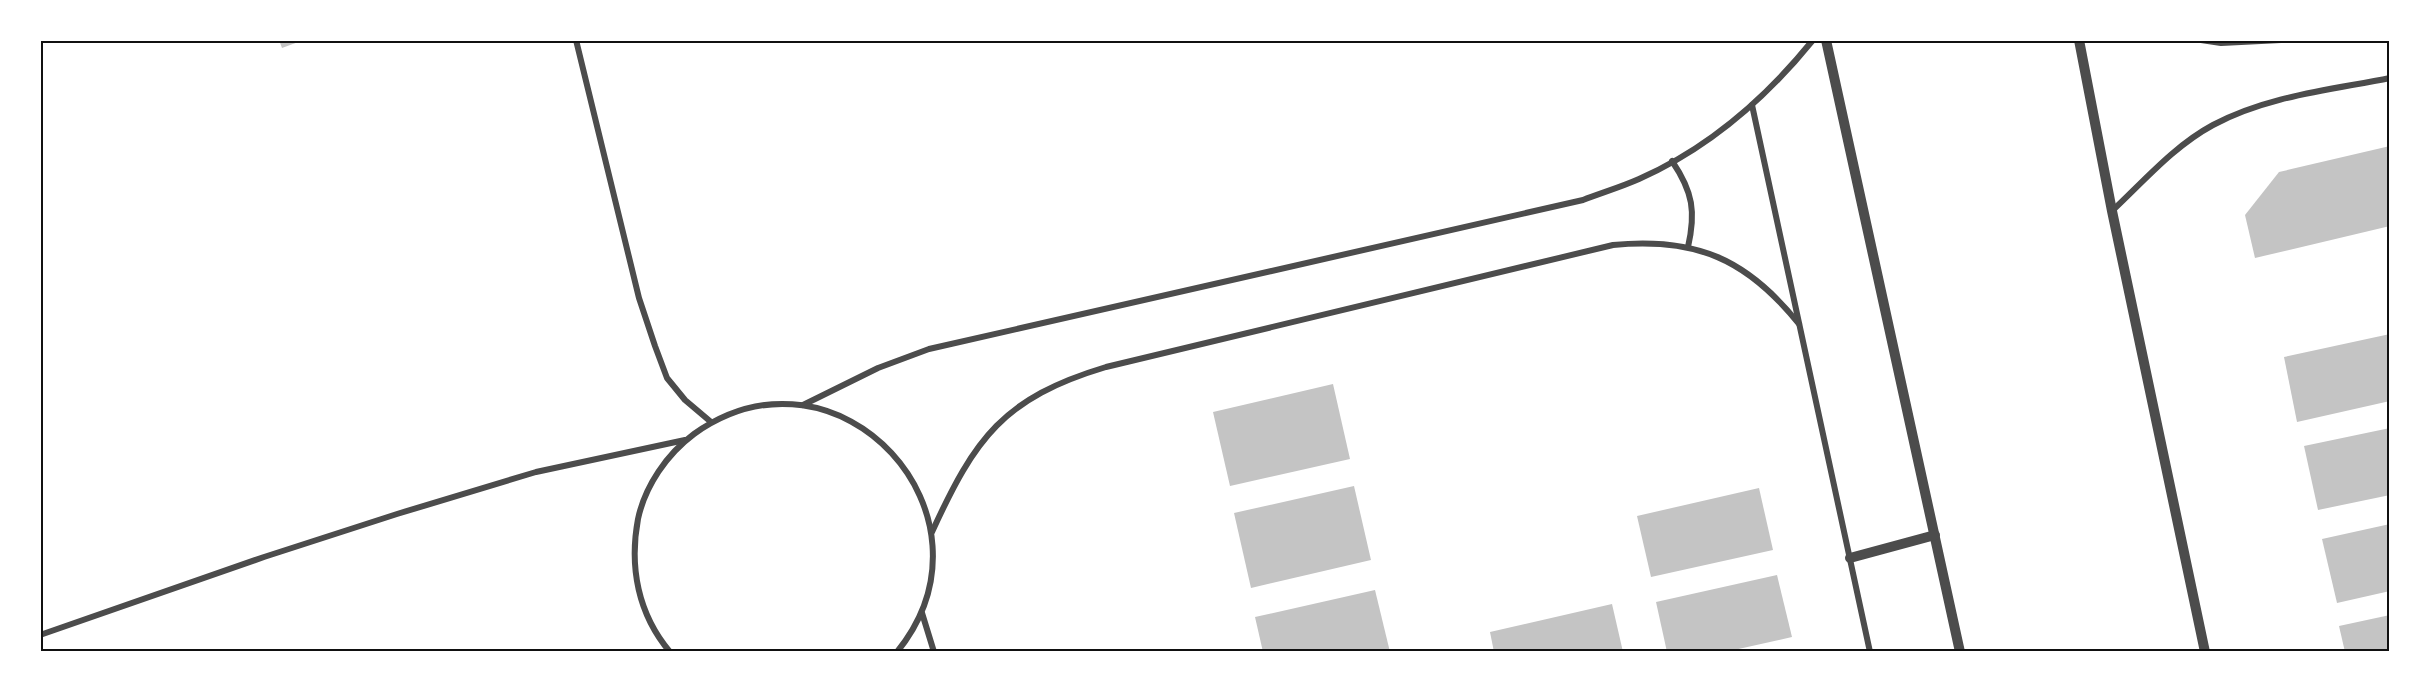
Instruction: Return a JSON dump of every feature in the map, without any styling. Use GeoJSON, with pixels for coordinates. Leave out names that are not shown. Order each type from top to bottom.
{"type":"FeatureCollection","features":[{"type":"Feature","properties":{"kind":"street"},"geometry":{"type":"LineString","coordinates":[[576,40],[639,297],[654,346],[667,378],[685,400],[711,422]]}},
{"type":"Feature","properties":{"kind":"street"},"geometry":{"type":"LineString","coordinates":[[802,405],[878,368],[929,350],[1583,200],[1639,178],[1692,150],[1752,105],[1785,74],[1813,40]]}},
{"type":"Feature","properties":{"kind":"street"},"geometry":{"type":"LineString","coordinates":[[1826,40],[1960,651]]}},
{"type":"Feature","properties":{"kind":"street"},"geometry":{"type":"LineString","coordinates":[[2079,40],[2112,211],[2205,651]]}},
{"type":"Feature","properties":{"kind":"street"},"geometry":{"type":"LineString","coordinates":[[2201,40],[2221,43],[2282,40]]}},
{"type":"Feature","properties":{"kind":"street"},"geometry":{"type":"LineString","coordinates":[[2112,211],[2166,160],[2213,125],[2250,108],[2283,99],[2390,78]]}},
{"type":"Feature","properties":{"kind":"street"},"geometry":{"type":"LineString","coordinates":[[1752,105],[1870,651]]}},
{"type":"Feature","properties":{"kind":"street"},"geometry":{"type":"LineString","coordinates":[[1672,161],[1685,180],[1692,202],[1694,225],[1688,248]]}},
{"type":"Feature","properties":{"kind":"street"},"geometry":{"type":"LineString","coordinates":[[932,532],[972,454],[993,428],[1021,404],[1072,377],[1613,245],[1643,242],[1703,251],[1731,263],[1758,279],[1780,300],[1799,324]]}},
{"type":"Feature","properties":{"kind":"street"},"geometry":{"type":"LineString","coordinates":[[670,651],[652,626],[640,599],[634,571],[634,541],[640,513],[650,486],[666,461],[686,440],[711,422],[751,408],[771,404],[802,405],[830,411],[855,422],[885,444],[898,457],[914,480],[925,505],[932,532],[932,573],[922,613],[909,637],[897,651]]}},
{"type":"Feature","properties":{"kind":"street"},"geometry":{"type":"LineString","coordinates":[[40,635],[264,557],[536,472],[686,440]]}},
{"type":"Feature","properties":{"kind":"street"},"geometry":{"type":"LineString","coordinates":[[1850,558],[1935,535]]}},
{"type":"Feature","properties":{"kind":"street"},"geometry":{"type":"LineString","coordinates":[[922,613],[934,651]]}},
{"type":"Feature","properties":{"kind":"building"},"geometry":{"type":"Polygon","coordinates":[[[279,40],[301,40],[301,41],[282,48],[279,40]]]}},
{"type":"Feature","properties":{"kind":"building"},"geometry":{"type":"Polygon","coordinates":[[[2390,146],[2390,226],[2255,258],[2245,215],[2279,172],[2390,146]]]}},
{"type":"Feature","properties":{"kind":"building"},"geometry":{"type":"Polygon","coordinates":[[[2390,334],[2390,401],[2297,422],[2284,357],[2390,334]]]}},
{"type":"Feature","properties":{"kind":"building"},"geometry":{"type":"Polygon","coordinates":[[[1333,384],[1350,459],[1230,486],[1213,412],[1333,384]]]}},
{"type":"Feature","properties":{"kind":"building"},"geometry":{"type":"Polygon","coordinates":[[[2390,428],[2390,495],[2318,510],[2304,446],[2390,428]]]}},
{"type":"Feature","properties":{"kind":"building"},"geometry":{"type":"Polygon","coordinates":[[[1354,486],[1371,560],[1251,588],[1234,513],[1354,486]]]}},
{"type":"Feature","properties":{"kind":"building"},"geometry":{"type":"Polygon","coordinates":[[[1759,488],[1773,550],[1651,577],[1637,516],[1759,488]]]}},
{"type":"Feature","properties":{"kind":"building"},"geometry":{"type":"Polygon","coordinates":[[[2390,524],[2390,591],[2337,603],[2322,539],[2390,524]]]}},
{"type":"Feature","properties":{"kind":"building"},"geometry":{"type":"Polygon","coordinates":[[[1777,575],[1792,637],[1725,652],[1667,652],[1656,602],[1777,575]]]}},
{"type":"Feature","properties":{"kind":"building"},"geometry":{"type":"Polygon","coordinates":[[[1375,590],[1390,652],[1263,652],[1255,617],[1375,590]]]}},
{"type":"Feature","properties":{"kind":"building"},"geometry":{"type":"Polygon","coordinates":[[[1612,604],[1623,652],[1494,652],[1490,632],[1612,604]]]}},
{"type":"Feature","properties":{"kind":"building"},"geometry":{"type":"Polygon","coordinates":[[[2390,615],[2390,652],[2345,652],[2339,626],[2390,615]]]}}]}
